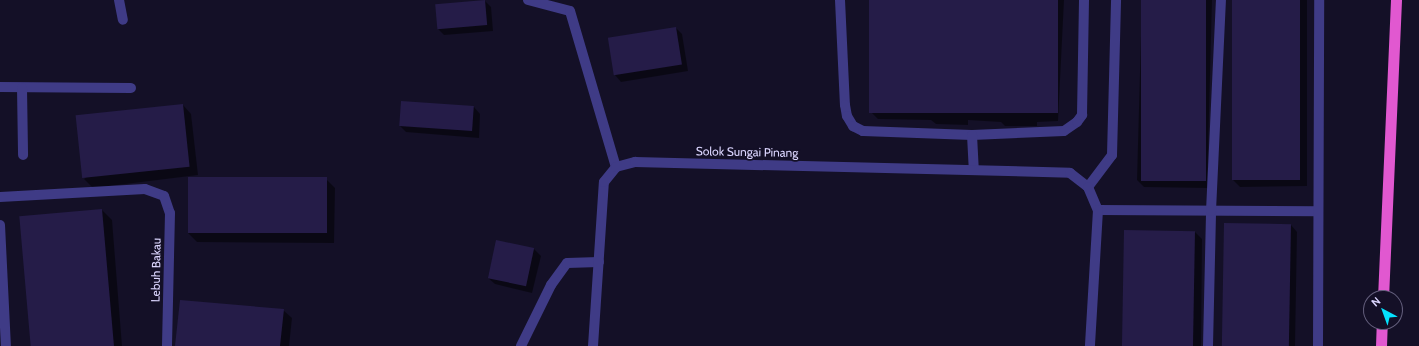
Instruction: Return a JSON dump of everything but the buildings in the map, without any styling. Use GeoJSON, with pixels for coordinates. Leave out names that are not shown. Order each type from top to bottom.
{"type":"FeatureCollection","features":[{"type":"Feature","properties":{"kind":"highway"},"geometry":{"type":"LineString","coordinates":[[1383,290],[1396,0]]}},
{"type":"Feature","properties":{"kind":"highway"},"geometry":{"type":"LineString","coordinates":[[1381,346],[1382,330]]}},
{"type":"Feature","properties":{"kind":"street"},"geometry":{"type":"LineString","coordinates":[[119,0],[123,20]]}},
{"type":"Feature","properties":{"kind":"street"},"geometry":{"type":"LineString","coordinates":[[528,0],[570,12],[616,167],[604,182],[593,346]]}},
{"type":"Feature","properties":{"kind":"street"},"geometry":{"type":"LineString","coordinates":[[840,0],[844,105],[847,116],[854,126],[863,132],[972,135],[1064,131],[1077,122],[1082,115],[1084,0]]}},
{"type":"Feature","properties":{"kind":"street"},"geometry":{"type":"LineString","coordinates":[[1090,346],[1098,210],[1088,187],[1112,155],[1116,0]]}},
{"type":"Feature","properties":{"kind":"street"},"geometry":{"type":"LineString","coordinates":[[1208,346],[1211,211],[1221,0]]}},
{"type":"Feature","properties":{"kind":"street"},"geometry":{"type":"LineString","coordinates":[[1318,346],[1319,0]]}},
{"type":"Feature","properties":{"kind":"street"},"geometry":{"type":"LineString","coordinates":[[0,87],[131,88]]}},
{"type":"Feature","properties":{"kind":"street"},"geometry":{"type":"LineString","coordinates":[[22,88],[23,155]]}},
{"type":"Feature","properties":{"kind":"street"},"geometry":{"type":"LineString","coordinates":[[972,135],[974,170]]}},
{"type":"Feature","properties":{"kind":"street","name":"Solok Sungai Pinang"},"geometry":{"type":"LineString","coordinates":[[616,167],[635,162],[1070,172],[1088,187]]}},
{"type":"Feature","properties":{"kind":"street","name":"Lebuh Bakau"},"geometry":{"type":"LineString","coordinates":[[0,197],[145,189],[164,196],[170,213],[167,346]]}},
{"type":"Feature","properties":{"kind":"street"},"geometry":{"type":"LineString","coordinates":[[1098,210],[1318,211]]}},
{"type":"Feature","properties":{"kind":"street"},"geometry":{"type":"LineString","coordinates":[[0,225],[6,346]]}},
{"type":"Feature","properties":{"kind":"street"},"geometry":{"type":"LineString","coordinates":[[521,346],[551,285],[567,263],[598,262]]}}]}
